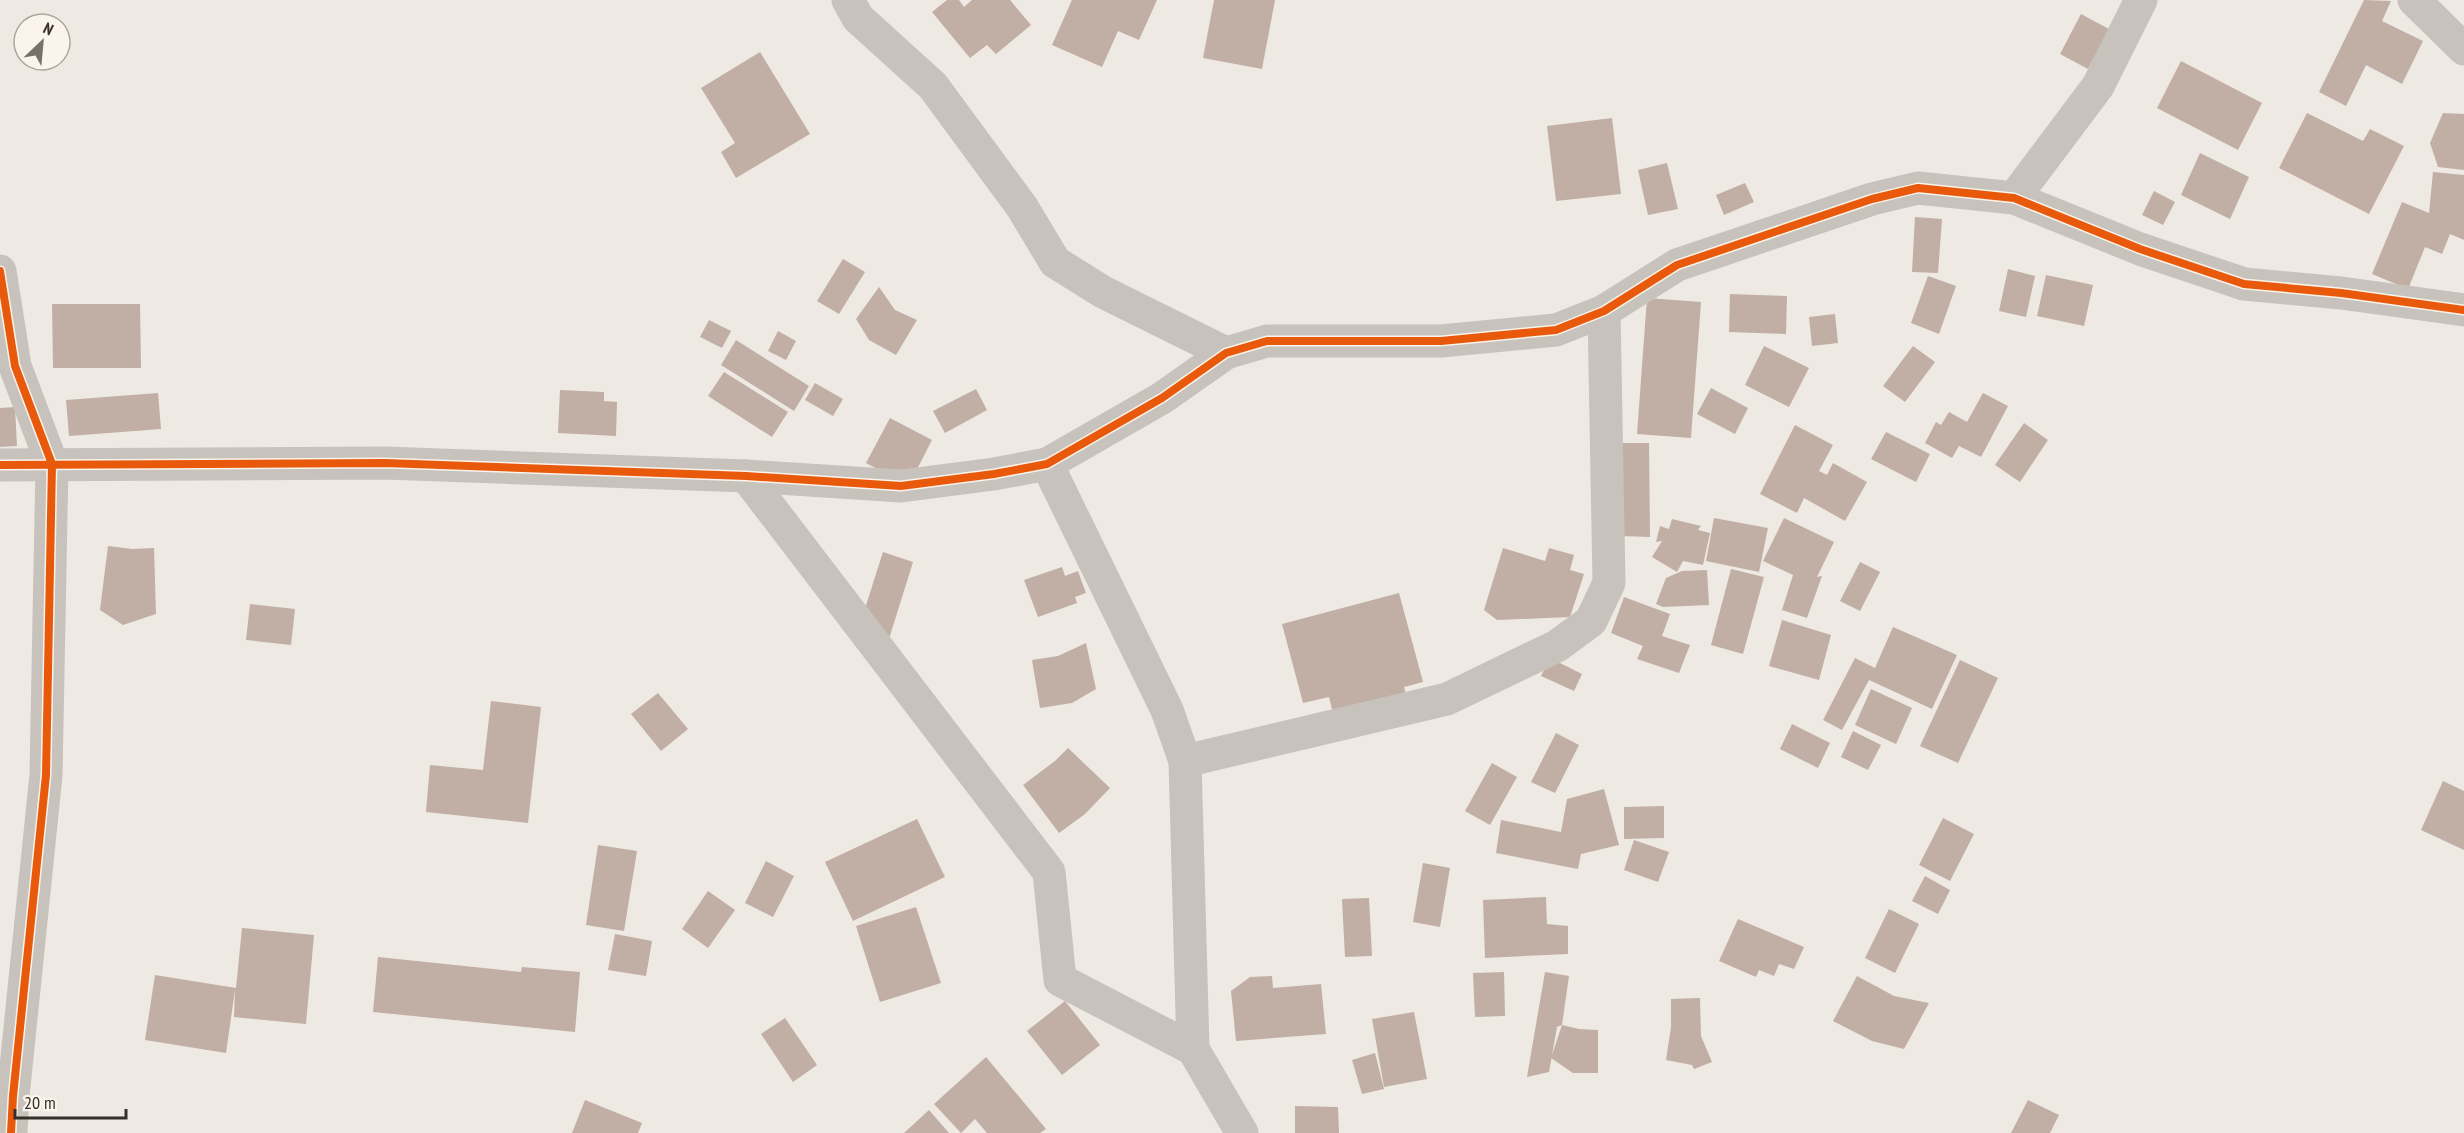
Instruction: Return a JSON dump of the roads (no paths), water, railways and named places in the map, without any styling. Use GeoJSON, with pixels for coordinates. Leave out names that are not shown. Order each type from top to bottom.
{"type":"FeatureCollection","features":[{"type":"Feature","properties":{"kind":"street"},"geometry":{"type":"LineString","coordinates":[[848,0],[858,18],[933,86],[1022,207],[1055,262],[1103,292],[1226,353]]}},
{"type":"Feature","properties":{"kind":"street"},"geometry":{"type":"LineString","coordinates":[[2014,198],[2098,86],[2142,0]]}},
{"type":"Feature","properties":{"kind":"street"},"geometry":{"type":"LineString","coordinates":[[2414,0],[2464,49]]}},
{"type":"Feature","properties":{"kind":"street"},"geometry":{"type":"LineString","coordinates":[[0,465],[385,463],[746,476],[901,486],[994,474],[1047,464],[1162,398],[1226,353],[1267,340],[1441,341],[1556,330],[1604,311],[1677,265],[1872,199],[1918,188],[2014,198],[2140,249],[2244,284],[2341,293],[2464,310]]}},
{"type":"Feature","properties":{"kind":"street"},"geometry":{"type":"LineString","coordinates":[[0,272],[15,366],[52,464],[46,775],[11,1133]]}},
{"type":"Feature","properties":{"kind":"street"},"geometry":{"type":"LineString","coordinates":[[1185,761],[1447,699],[1557,646],[1591,621],[1610,583],[1604,311]]}},
{"type":"Feature","properties":{"kind":"street"},"geometry":{"type":"LineString","coordinates":[[1047,464],[1167,710],[1185,761],[1193,1049],[1242,1133]]}},
{"type":"Feature","properties":{"kind":"street"},"geometry":{"type":"LineString","coordinates":[[746,476],[1049,872],[1059,980],[1193,1049]]}}]}
